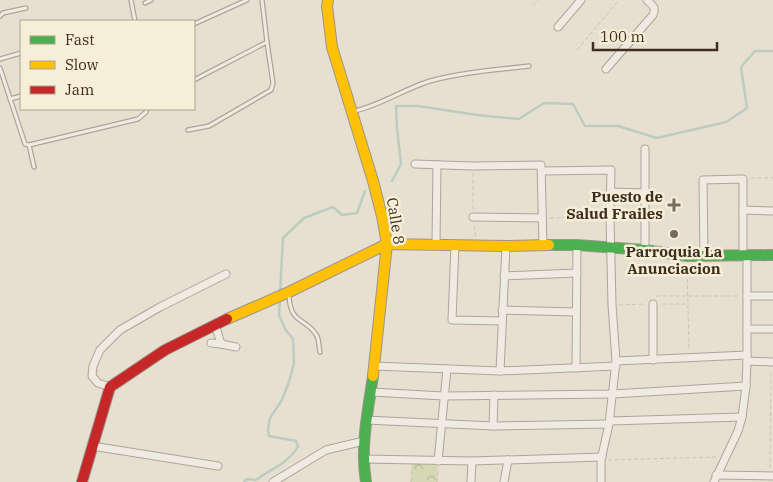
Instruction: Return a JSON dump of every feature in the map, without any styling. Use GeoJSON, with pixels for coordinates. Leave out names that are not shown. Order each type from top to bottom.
{"type":"FeatureCollection","features":[{"type":"Feature","properties":{"kind":"street","name":"Calle 8"},"geometry":{"type":"LineString","coordinates":[[328,0],[327,6],[332,47],[373,181],[387,244],[364,441],[366,482]]}},
{"type":"Feature","properties":{"kind":"street"},"geometry":{"type":"LineString","coordinates":[[558,27],[581,0]]}},
{"type":"Feature","properties":{"kind":"street"},"geometry":{"type":"LineString","coordinates":[[606,69],[653,15],[654,7],[648,0]]}},
{"type":"Feature","properties":{"kind":"street"},"geometry":{"type":"LineString","coordinates":[[645,149],[645,250]]}},
{"type":"Feature","properties":{"kind":"street"},"geometry":{"type":"LineString","coordinates":[[415,164],[472,166],[541,165],[543,245]]}},
{"type":"Feature","properties":{"kind":"street"},"geometry":{"type":"LineString","coordinates":[[436,244],[437,165]]}},
{"type":"Feature","properties":{"kind":"street"},"geometry":{"type":"LineString","coordinates":[[542,171],[611,170],[612,305],[616,364],[610,423],[602,459],[601,482]]}},
{"type":"Feature","properties":{"kind":"street"},"geometry":{"type":"LineString","coordinates":[[704,256],[703,180],[743,178],[747,296],[746,386],[738,432],[715,478],[772,476]]}},
{"type":"Feature","properties":{"kind":"street"},"geometry":{"type":"LineString","coordinates":[[610,192],[645,192]]}},
{"type":"Feature","properties":{"kind":"street"},"geometry":{"type":"LineString","coordinates":[[743,210],[773,211]]}},
{"type":"Feature","properties":{"kind":"street"},"geometry":{"type":"LineString","coordinates":[[473,217],[542,218]]}},
{"type":"Feature","properties":{"kind":"street"},"geometry":{"type":"LineString","coordinates":[[82,482],[110,388],[165,350],[215,324],[387,244],[577,245],[645,250],[687,256],[773,255]]}},
{"type":"Feature","properties":{"kind":"street"},"geometry":{"type":"LineString","coordinates":[[455,245],[452,320],[502,321]]}},
{"type":"Feature","properties":{"kind":"street"},"geometry":{"type":"LineString","coordinates":[[576,368],[577,245]]}},
{"type":"Feature","properties":{"kind":"street"},"geometry":{"type":"LineString","coordinates":[[500,371],[506,246]]}},
{"type":"Feature","properties":{"kind":"street"},"geometry":{"type":"LineString","coordinates":[[504,276],[577,273]]}},
{"type":"Feature","properties":{"kind":"street"},"geometry":{"type":"LineString","coordinates":[[110,388],[98,383],[92,376],[100,350],[120,330],[160,307],[226,274]]}},
{"type":"Feature","properties":{"kind":"street"},"geometry":{"type":"LineString","coordinates":[[747,296],[773,296]]}},
{"type":"Feature","properties":{"kind":"street"},"geometry":{"type":"LineString","coordinates":[[653,304],[653,360]]}},
{"type":"Feature","properties":{"kind":"street"},"geometry":{"type":"LineString","coordinates":[[502,310],[576,312]]}},
{"type":"Feature","properties":{"kind":"street"},"geometry":{"type":"LineString","coordinates":[[215,324],[221,344]]}},
{"type":"Feature","properties":{"kind":"street"},"geometry":{"type":"LineString","coordinates":[[747,329],[773,329]]}},
{"type":"Feature","properties":{"kind":"street"},"geometry":{"type":"LineString","coordinates":[[211,343],[236,347]]}},
{"type":"Feature","properties":{"kind":"street"},"geometry":{"type":"LineString","coordinates":[[374,366],[500,371],[576,368],[689,358],[747,358],[772,362]]}},
{"type":"Feature","properties":{"kind":"street"},"geometry":{"type":"LineString","coordinates":[[438,461],[447,369]]}},
{"type":"Feature","properties":{"kind":"street"},"geometry":{"type":"LineString","coordinates":[[371,392],[444,396],[613,394],[746,386]]}},
{"type":"Feature","properties":{"kind":"street"},"geometry":{"type":"LineString","coordinates":[[493,426],[494,395]]}},
{"type":"Feature","properties":{"kind":"street"},"geometry":{"type":"LineString","coordinates":[[366,420],[493,426],[742,417]]}},
{"type":"Feature","properties":{"kind":"street"},"geometry":{"type":"LineString","coordinates":[[273,482],[326,450],[364,441]]}},
{"type":"Feature","properties":{"kind":"street"},"geometry":{"type":"LineString","coordinates":[[92,446],[218,466]]}},
{"type":"Feature","properties":{"kind":"street"},"geometry":{"type":"LineString","coordinates":[[364,459],[472,461],[602,459]]}},
{"type":"Feature","properties":{"kind":"street"},"geometry":{"type":"LineString","coordinates":[[504,482],[508,460]]}},
{"type":"Feature","properties":{"kind":"street"},"geometry":{"type":"LineString","coordinates":[[471,482],[472,461]]}},
{"type":"Feature","properties":{"kind":"lane"},"geometry":{"type":"LineString","coordinates":[[131,0],[135,20]]}},
{"type":"Feature","properties":{"kind":"lane"},"geometry":{"type":"LineString","coordinates":[[145,3],[151,0]]}},
{"type":"Feature","properties":{"kind":"lane"},"geometry":{"type":"LineString","coordinates":[[195,24],[246,0]]}},
{"type":"Feature","properties":{"kind":"lane"},"geometry":{"type":"LineString","coordinates":[[188,130],[209,126],[271,90],[273,83],[262,0]]}},
{"type":"Feature","properties":{"kind":"lane"},"geometry":{"type":"LineString","coordinates":[[0,16],[3,13],[26,8]]}},
{"type":"Feature","properties":{"kind":"lane"},"geometry":{"type":"LineString","coordinates":[[195,79],[267,42]]}},
{"type":"Feature","properties":{"kind":"lane"},"geometry":{"type":"LineString","coordinates":[[0,59],[20,53]]}},
{"type":"Feature","properties":{"kind":"lane"},"geometry":{"type":"LineString","coordinates":[[353,112],[428,82],[453,76],[529,66]]}},
{"type":"Feature","properties":{"kind":"lane"},"geometry":{"type":"LineString","coordinates":[[0,68],[25,144],[29,145],[138,118],[147,110]]}},
{"type":"Feature","properties":{"kind":"lane"},"geometry":{"type":"LineString","coordinates":[[10,99],[20,96]]}},
{"type":"Feature","properties":{"kind":"lane"},"geometry":{"type":"LineString","coordinates":[[29,145],[34,167]]}},
{"type":"Feature","properties":{"kind":"lane"},"geometry":{"type":"LineString","coordinates":[[287,292],[291,311],[318,337],[320,352]]}},
{"type":"Feature","properties":{"kind":"path"},"geometry":{"type":"LineString","coordinates":[[533,6],[538,0]]}},
{"type":"Feature","properties":{"kind":"path"},"geometry":{"type":"LineString","coordinates":[[577,50],[620,0]]}},
{"type":"Feature","properties":{"kind":"path"},"geometry":{"type":"LineString","coordinates":[[472,166],[473,217],[476,245]]}},
{"type":"Feature","properties":{"kind":"path"},"geometry":{"type":"LineString","coordinates":[[743,178],[773,178]]}},
{"type":"Feature","properties":{"kind":"path"},"geometry":{"type":"LineString","coordinates":[[542,218],[610,217]]}},
{"type":"Feature","properties":{"kind":"path"},"geometry":{"type":"LineString","coordinates":[[687,256],[689,358]]}},
{"type":"Feature","properties":{"kind":"path"},"geometry":{"type":"LineString","coordinates":[[653,304],[653,296],[747,296]]}},
{"type":"Feature","properties":{"kind":"path"},"geometry":{"type":"LineString","coordinates":[[772,362],[772,476]]}},
{"type":"Feature","properties":{"kind":"path"},"geometry":{"type":"LineString","coordinates":[[602,459],[725,457]]}},
{"type":"Feature","properties":{"kind":"path"},"geometry":{"type":"LineString","coordinates":[[411,482],[412,460]]}},
{"type":"Feature","properties":{"kind":"path"},"geometry":{"type":"LineString","coordinates":[[437,482],[438,461]]}},
{"type":"Feature","properties":{"kind":"green space"},"geometry":{"type":"Polygon","coordinates":[[[412,460],[438,461],[437,482],[411,482],[412,460]]]}},
{"type":"Feature","properties":{"kind":"waterway"},"geometry":{"type":"LineString","coordinates":[[392,181],[401,164],[396,106],[418,106],[519,119],[544,103],[573,104],[585,126],[618,126],[657,138],[726,122],[747,108],[741,67],[755,51],[773,51]]}},
{"type":"Feature","properties":{"kind":"waterway"},"geometry":{"type":"LineString","coordinates":[[280,293],[283,238],[304,218],[333,207],[342,215],[357,213],[365,191]]}},
{"type":"Feature","properties":{"kind":"waterway"},"geometry":{"type":"LineString","coordinates":[[244,482],[247,479],[256,480],[278,466],[289,458],[298,447],[296,441],[269,436],[268,429],[270,418],[282,400],[294,363],[293,339],[285,329],[279,315],[280,298]]}},
{"type":"Feature","properties":{"kind":"traffic: fast"},"geometry":{"type":"LineString","coordinates":[[549,245],[645,250],[687,256],[773,255]]}},
{"type":"Feature","properties":{"kind":"traffic: fast"},"geometry":{"type":"LineString","coordinates":[[366,482],[364,442],[373,376]]}},
{"type":"Feature","properties":{"kind":"traffic: slow"},"geometry":{"type":"LineString","coordinates":[[328,0],[327,6],[332,47],[373,181],[387,244],[373,376]]}},
{"type":"Feature","properties":{"kind":"traffic: slow"},"geometry":{"type":"LineString","coordinates":[[227,319],[289,292],[387,244],[549,245]]}},
{"type":"Feature","properties":{"kind":"traffic: jam"},"geometry":{"type":"LineString","coordinates":[[82,482],[110,387],[165,350],[227,319]]}},
{"type":"Feature","properties":{"kind":"place","name":"Puesto de Salud Frailes"},"geometry":{"type":"Point","coordinates":[674,205]}},
{"type":"Feature","properties":{"kind":"place","name":"Parroquia La Anunciacion"},"geometry":{"type":"Point","coordinates":[674,234]}}]}
